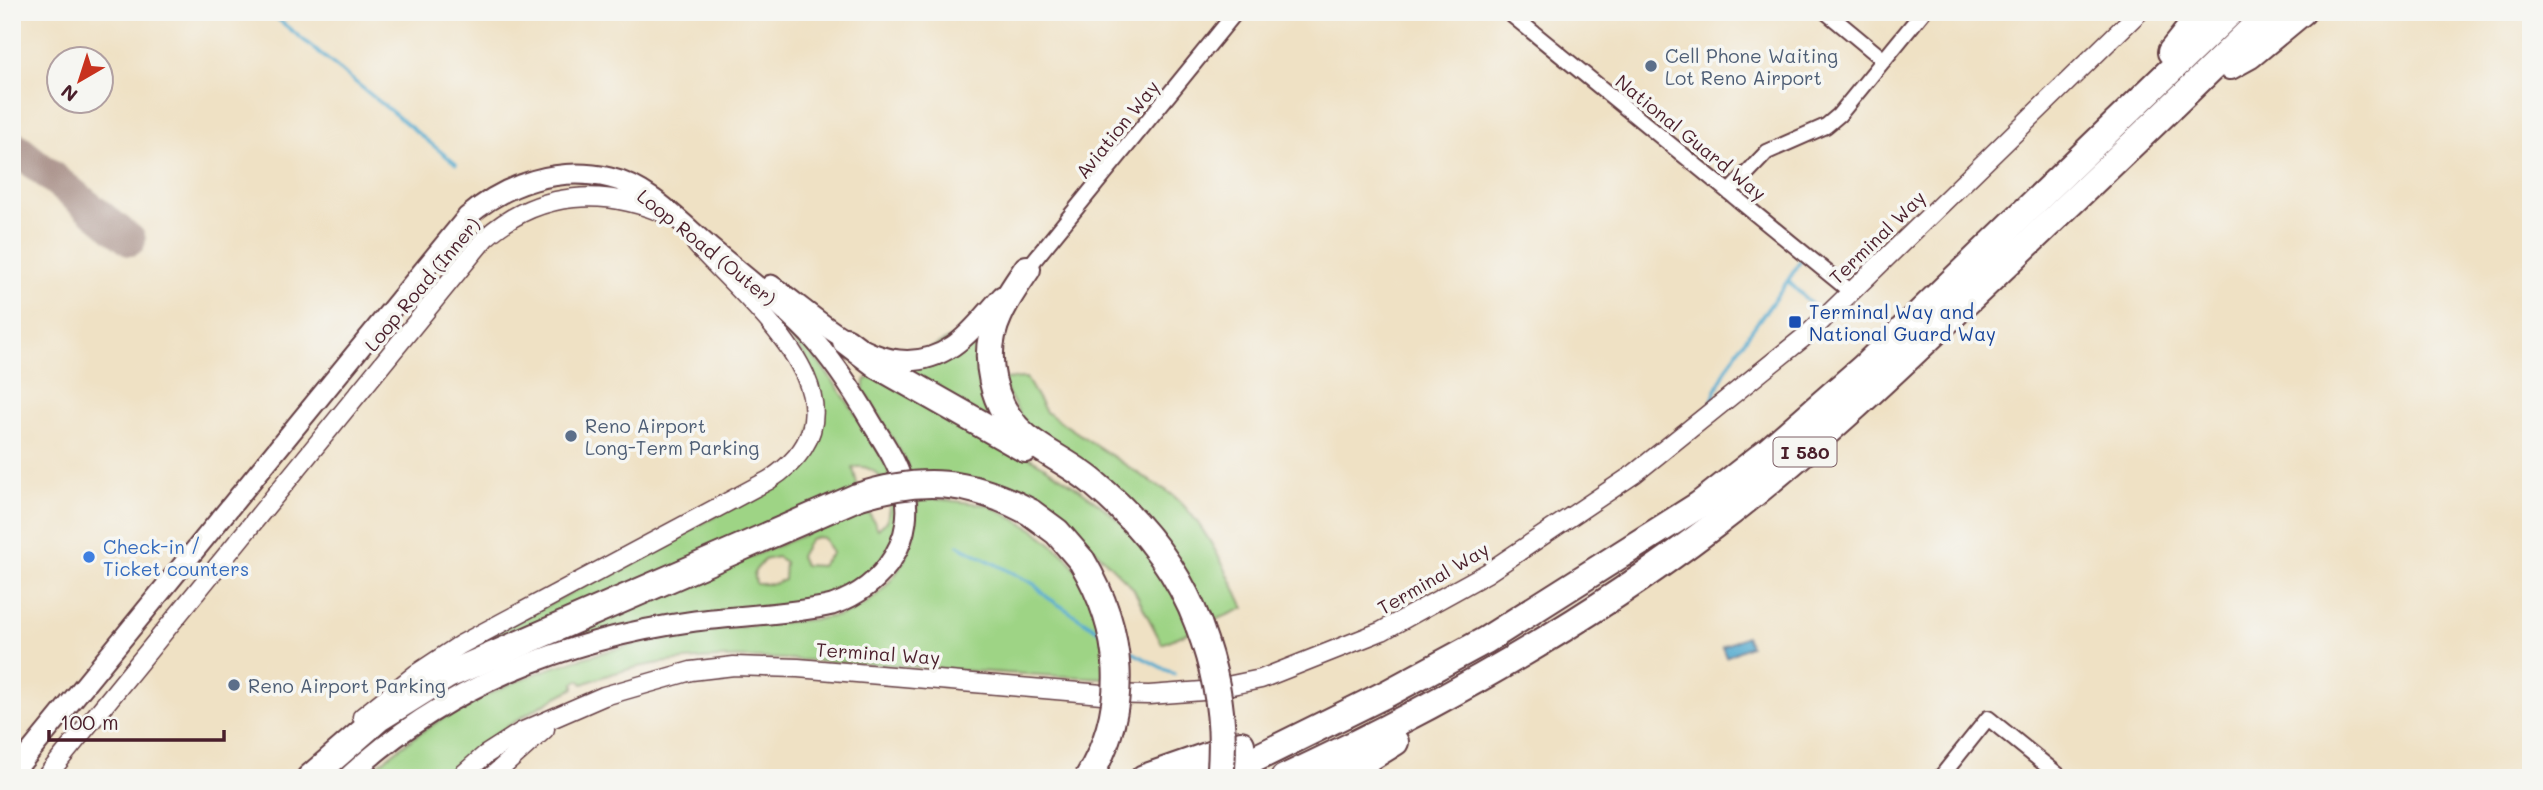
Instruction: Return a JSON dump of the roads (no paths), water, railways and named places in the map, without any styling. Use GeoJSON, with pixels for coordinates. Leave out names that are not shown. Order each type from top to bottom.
{"type":"FeatureCollection","features":[{"type":"Feature","properties":{"kind":"highway"},"geometry":{"type":"LineString","coordinates":[[2156,85],[2175,43],[2203,12]]}},
{"type":"Feature","properties":{"kind":"highway","name":"I 580"},"geometry":{"type":"LineString","coordinates":[[1218,778],[1388,693],[1486,640],[1699,505],[1768,451],[1864,367],[2231,12]]}},
{"type":"Feature","properties":{"kind":"highway","name":"I 580"},"geometry":{"type":"LineString","coordinates":[[1284,778],[1469,686],[1551,637],[1647,573],[1811,448],[1907,361],[2269,12]]}},
{"type":"Feature","properties":{"kind":"highway"},"geometry":{"type":"LineString","coordinates":[[2195,85],[2250,55],[2302,12]]}},
{"type":"Feature","properties":{"kind":"highway"},"geometry":{"type":"LineString","coordinates":[[1027,269],[1004,305],[994,329],[990,355],[996,393],[1007,417],[1024,436],[1077,470],[1137,521],[1157,546],[1191,604],[1213,668],[1221,712],[1218,778]]}},
{"type":"Feature","properties":{"kind":"highway"},"geometry":{"type":"LineString","coordinates":[[846,341],[891,373],[1109,496]]}},
{"type":"Feature","properties":{"kind":"highway"},"geometry":{"type":"LineString","coordinates":[[310,778],[385,714],[448,675],[857,497],[909,484],[933,483],[985,491],[1030,512],[1057,533],[1082,561],[1107,608],[1117,659],[1112,719],[1088,778]]}},
{"type":"Feature","properties":{"kind":"highway"},"geometry":{"type":"LineString","coordinates":[[1337,778],[1394,742],[1469,686]]}},
{"type":"Feature","properties":{"kind":"highway"},"geometry":{"type":"LineString","coordinates":[[1144,778],[1243,744],[1295,738]]}},
{"type":"Feature","properties":{"kind":"main road","name":"Loop Road (Outer)"},"geometry":{"type":"LineString","coordinates":[[12,774],[448,237],[477,208],[499,193],[520,184],[555,176],[609,178],[632,186],[652,198],[793,319],[823,350],[848,384],[894,461],[905,489],[906,512],[902,537],[890,565],[862,591],[832,605],[633,632],[517,668],[459,695],[422,717],[347,778]]}},
{"type":"Feature","properties":{"kind":"main road"},"geometry":{"type":"LineString","coordinates":[[707,244],[791,299],[846,341],[868,353],[898,360],[939,354],[963,338],[1027,269]]}},
{"type":"Feature","properties":{"kind":"street","name":"Aviation Way"},"geometry":{"type":"LineString","coordinates":[[1027,269],[1236,12]]}},
{"type":"Feature","properties":{"kind":"street","name":"National Guard Way"},"geometry":{"type":"LineString","coordinates":[[1508,12],[1850,291]]}},
{"type":"Feature","properties":{"kind":"street"},"geometry":{"type":"LineString","coordinates":[[1826,12],[1884,60]]}},
{"type":"Feature","properties":{"kind":"street"},"geometry":{"type":"LineString","coordinates":[[1729,192],[1767,152],[1826,125],[1839,116],[1923,12]]}},
{"type":"Feature","properties":{"kind":"street","name":"Terminal Way"},"geometry":{"type":"LineString","coordinates":[[459,778],[503,743],[561,716],[640,683],[691,671],[734,666],[798,668],[992,682],[1102,694],[1149,695],[1203,691],[1261,679],[1382,631],[1487,573],[1601,497],[1694,428],[1808,334],[2139,12]]}},
{"type":"Feature","properties":{"kind":"street","name":"Loop Road (Inner)"},"geometry":{"type":"LineString","coordinates":[[45,778],[477,246],[496,228],[537,205],[578,196],[630,202],[674,218],[780,334],[806,371],[812,394],[812,418],[797,454],[769,480],[438,659],[372,709],[301,778]]}},
{"type":"Feature","properties":{"kind":"street","name":"Terminal Way"},"geometry":{"type":"LineString","coordinates":[[490,778],[561,716]]}},
{"type":"Feature","properties":{"kind":"street"},"geometry":{"type":"LineString","coordinates":[[1940,778],[1988,718],[2062,778]]}},
{"type":"Feature","properties":{"kind":"water"},"geometry":{"type":"Polygon","coordinates":[[[1746,636],[1750,646],[1726,657],[1722,647],[1746,636]]]}},
{"type":"Feature","properties":{"kind":"waterway"},"geometry":{"type":"LineString","coordinates":[[269,12],[456,164]]}},
{"type":"Feature","properties":{"kind":"waterway"},"geometry":{"type":"LineString","coordinates":[[1712,401],[1730,363],[1801,260]]}},
{"type":"Feature","properties":{"kind":"waterway"},"geometry":{"type":"LineString","coordinates":[[1788,281],[1812,305]]}},
{"type":"Feature","properties":{"kind":"waterway"},"geometry":{"type":"LineString","coordinates":[[958,545],[1034,584],[1047,597],[1099,631]]}},
{"type":"Feature","properties":{"kind":"waterway"},"geometry":{"type":"LineString","coordinates":[[1126,649],[1174,674]]}},
{"type":"Feature","properties":{"kind":"place","name":"Cell Phone Waiting Lot Reno Airport"},"geometry":{"type":"Point","coordinates":[1651,66]}},
{"type":"Feature","properties":{"kind":"place","name":"Terminal Way and National Guard Way"},"geometry":{"type":"Point","coordinates":[1795,322]}},
{"type":"Feature","properties":{"kind":"place","name":"Reno Airport Long-Term Parking"},"geometry":{"type":"Point","coordinates":[571,436]}},
{"type":"Feature","properties":{"kind":"place","name":"Check-in / Ticket counters"},"geometry":{"type":"Point","coordinates":[89,557]}},
{"type":"Feature","properties":{"kind":"place","name":"Reno Airport Parking"},"geometry":{"type":"Point","coordinates":[234,685]}}]}
